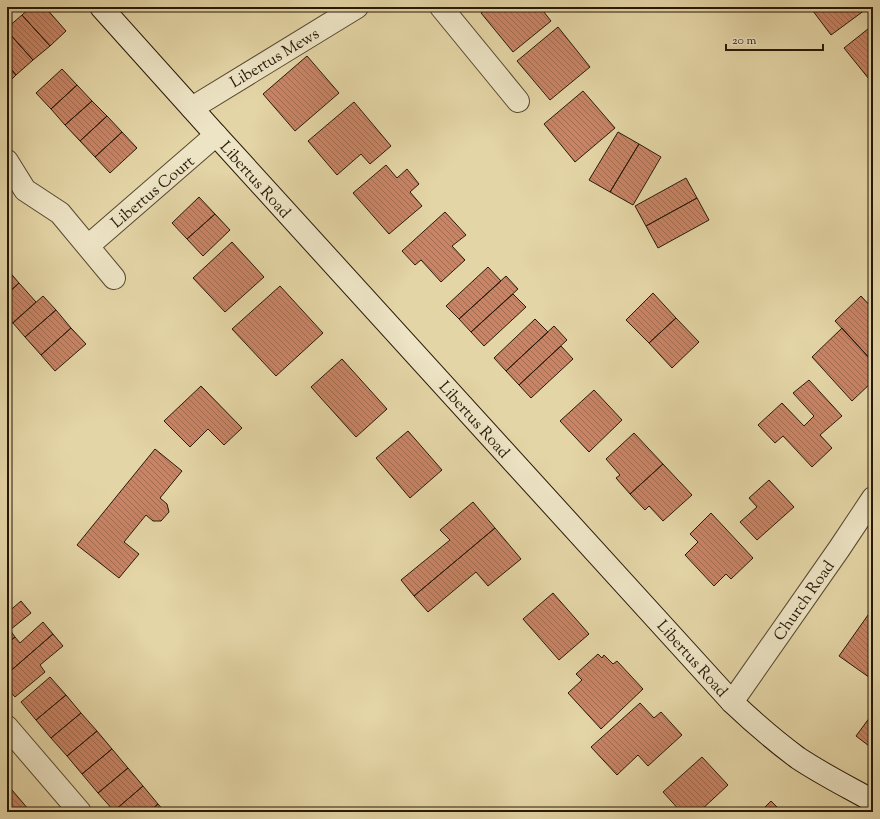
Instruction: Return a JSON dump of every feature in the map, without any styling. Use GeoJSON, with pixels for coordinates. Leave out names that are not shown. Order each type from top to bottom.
{"type":"FeatureCollection","features":[{"type":"Feature","properties":{"kind":"street","name":"Libertus Road"},"geometry":{"type":"LineString","coordinates":[[101,7],[732,702],[763,730],[799,758],[873,802]]}},
{"type":"Feature","properties":{"kind":"street","name":"Libertus Mews"},"geometry":{"type":"LineString","coordinates":[[192,108],[357,7]]}},
{"type":"Feature","properties":{"kind":"street"},"geometry":{"type":"LineString","coordinates":[[441,7],[518,101]]}},
{"type":"Feature","properties":{"kind":"street","name":"Libertus Court"},"geometry":{"type":"LineString","coordinates":[[88,246],[216,135]]}},
{"type":"Feature","properties":{"kind":"street"},"geometry":{"type":"LineString","coordinates":[[7,161],[25,190],[60,213],[114,278]]}},
{"type":"Feature","properties":{"kind":"street","name":"Church Road"},"geometry":{"type":"LineString","coordinates":[[732,702],[835,556],[873,498]]}},
{"type":"Feature","properties":{"kind":"street"},"geometry":{"type":"LineString","coordinates":[[7,727],[80,812]]}},
{"type":"Feature","properties":{"kind":"street"},"geometry":{"type":"LineString","coordinates":[[864,812],[873,802]]}},
{"type":"Feature","properties":{"kind":"building"},"geometry":{"type":"Polygon","coordinates":[[[31,7],[45,7],[66,31],[50,46],[22,15],[31,7]]]}},
{"type":"Feature","properties":{"kind":"building"},"geometry":{"type":"Polygon","coordinates":[[[489,7],[540,7],[551,21],[513,52],[481,13],[489,7]]]}},
{"type":"Feature","properties":{"kind":"building"},"geometry":{"type":"Polygon","coordinates":[[[810,7],[869,7],[831,35],[810,7]]]}},
{"type":"Feature","properties":{"kind":"building"},"geometry":{"type":"Polygon","coordinates":[[[22,15],[50,46],[33,60],[7,31],[7,28],[22,15]]]}},
{"type":"Feature","properties":{"kind":"building"},"geometry":{"type":"Polygon","coordinates":[[[873,25],[873,84],[844,48],[873,25]]]}},
{"type":"Feature","properties":{"kind":"building"},"geometry":{"type":"Polygon","coordinates":[[[558,27],[590,67],[550,100],[517,61],[558,27]]]}},
{"type":"Feature","properties":{"kind":"building"},"geometry":{"type":"Polygon","coordinates":[[[7,31],[33,60],[16,75],[7,64],[7,31]]]}},
{"type":"Feature","properties":{"kind":"building"},"geometry":{"type":"Polygon","coordinates":[[[307,56],[339,93],[295,131],[263,94],[307,56]]]}},
{"type":"Feature","properties":{"kind":"building"},"geometry":{"type":"Polygon","coordinates":[[[7,64],[16,75],[7,84],[7,64]]]}},
{"type":"Feature","properties":{"kind":"building"},"geometry":{"type":"Polygon","coordinates":[[[62,69],[77,85],[51,109],[36,93],[62,69]]]}},
{"type":"Feature","properties":{"kind":"building"},"geometry":{"type":"Polygon","coordinates":[[[77,85],[92,101],[65,125],[51,109],[77,85]]]}},
{"type":"Feature","properties":{"kind":"building"},"geometry":{"type":"Polygon","coordinates":[[[583,91],[615,128],[575,162],[544,124],[583,91]]]}},
{"type":"Feature","properties":{"kind":"building"},"geometry":{"type":"Polygon","coordinates":[[[92,101],[107,116],[80,141],[65,125],[92,101]]]}},
{"type":"Feature","properties":{"kind":"building"},"geometry":{"type":"Polygon","coordinates":[[[354,102],[391,146],[370,164],[361,154],[337,175],[308,141],[354,102]]]}},
{"type":"Feature","properties":{"kind":"building"},"geometry":{"type":"Polygon","coordinates":[[[107,116],[122,132],[95,157],[80,141],[107,116]]]}},
{"type":"Feature","properties":{"kind":"building"},"geometry":{"type":"Polygon","coordinates":[[[122,132],[137,148],[110,173],[95,157],[122,132]]]}},
{"type":"Feature","properties":{"kind":"building"},"geometry":{"type":"Polygon","coordinates":[[[618,132],[639,144],[610,192],[589,180],[618,132]]]}},
{"type":"Feature","properties":{"kind":"building"},"geometry":{"type":"Polygon","coordinates":[[[639,144],[661,157],[633,205],[610,192],[639,144]]]}},
{"type":"Feature","properties":{"kind":"building"},"geometry":{"type":"Polygon","coordinates":[[[386,165],[397,178],[407,169],[419,184],[410,192],[422,206],[389,234],[353,193],[386,165]]]}},
{"type":"Feature","properties":{"kind":"building"},"geometry":{"type":"Polygon","coordinates":[[[686,178],[697,198],[646,226],[635,206],[686,178]]]}},
{"type":"Feature","properties":{"kind":"building"},"geometry":{"type":"Polygon","coordinates":[[[199,197],[215,214],[187,239],[172,223],[199,197]]]}},
{"type":"Feature","properties":{"kind":"building"},"geometry":{"type":"Polygon","coordinates":[[[697,198],[709,220],[658,248],[646,226],[697,198]]]}},
{"type":"Feature","properties":{"kind":"building"},"geometry":{"type":"Polygon","coordinates":[[[445,212],[466,235],[452,246],[465,260],[441,282],[421,260],[415,265],[402,251],[445,212]]]}},
{"type":"Feature","properties":{"kind":"building"},"geometry":{"type":"Polygon","coordinates":[[[215,214],[230,230],[203,256],[187,239],[215,214]]]}},
{"type":"Feature","properties":{"kind":"building"},"geometry":{"type":"Polygon","coordinates":[[[232,242],[264,277],[225,312],[193,278],[232,242]]]}},
{"type":"Feature","properties":{"kind":"building"},"geometry":{"type":"Polygon","coordinates":[[[488,267],[501,281],[459,319],[446,306],[488,267]]]}},
{"type":"Feature","properties":{"kind":"building"},"geometry":{"type":"Polygon","coordinates":[[[7,269],[19,283],[7,294],[7,269]]]}},
{"type":"Feature","properties":{"kind":"building"},"geometry":{"type":"Polygon","coordinates":[[[506,276],[518,289],[471,332],[459,319],[506,276]]]}},
{"type":"Feature","properties":{"kind":"building"},"geometry":{"type":"Polygon","coordinates":[[[19,283],[36,302],[9,326],[7,324],[7,294],[19,283]]]}},
{"type":"Feature","properties":{"kind":"building"},"geometry":{"type":"Polygon","coordinates":[[[280,286],[323,333],[276,376],[232,329],[280,286]]]}},
{"type":"Feature","properties":{"kind":"building"},"geometry":{"type":"Polygon","coordinates":[[[653,293],[676,318],[649,343],[626,320],[653,293]]]}},
{"type":"Feature","properties":{"kind":"building"},"geometry":{"type":"Polygon","coordinates":[[[513,294],[526,307],[484,346],[471,332],[513,294]]]}},
{"type":"Feature","properties":{"kind":"building"},"geometry":{"type":"Polygon","coordinates":[[[43,296],[56,310],[25,337],[13,323],[43,296]]]}},
{"type":"Feature","properties":{"kind":"building"},"geometry":{"type":"Polygon","coordinates":[[[861,296],[873,309],[873,362],[835,321],[861,296]]]}},
{"type":"Feature","properties":{"kind":"building"},"geometry":{"type":"Polygon","coordinates":[[[56,310],[71,328],[41,355],[25,337],[56,310]]]}},
{"type":"Feature","properties":{"kind":"building"},"geometry":{"type":"Polygon","coordinates":[[[676,318],[699,342],[672,368],[649,343],[676,318]]]}},
{"type":"Feature","properties":{"kind":"building"},"geometry":{"type":"Polygon","coordinates":[[[535,319],[548,332],[506,371],[494,358],[535,319]]]}},
{"type":"Feature","properties":{"kind":"building"},"geometry":{"type":"Polygon","coordinates":[[[554,326],[567,340],[519,385],[506,371],[554,326]]]}},
{"type":"Feature","properties":{"kind":"building"},"geometry":{"type":"Polygon","coordinates":[[[71,328],[86,344],[55,371],[41,355],[71,328]]]}},
{"type":"Feature","properties":{"kind":"building"},"geometry":{"type":"Polygon","coordinates":[[[842,328],[873,362],[873,381],[852,401],[812,357],[842,328]]]}},
{"type":"Feature","properties":{"kind":"building"},"geometry":{"type":"Polygon","coordinates":[[[561,346],[573,359],[531,398],[519,385],[561,346]]]}},
{"type":"Feature","properties":{"kind":"building"},"geometry":{"type":"Polygon","coordinates":[[[342,359],[387,409],[356,437],[311,387],[342,359]]]}},
{"type":"Feature","properties":{"kind":"building"},"geometry":{"type":"Polygon","coordinates":[[[809,380],[842,416],[820,435],[832,448],[812,467],[783,436],[775,443],[758,425],[782,403],[804,426],[814,416],[793,393],[809,380]]]}},
{"type":"Feature","properties":{"kind":"building"},"geometry":{"type":"Polygon","coordinates":[[[201,386],[242,428],[224,445],[208,429],[190,447],[164,421],[201,386]]]}},
{"type":"Feature","properties":{"kind":"building"},"geometry":{"type":"Polygon","coordinates":[[[594,390],[622,420],[589,452],[560,421],[594,390]]]}},
{"type":"Feature","properties":{"kind":"building"},"geometry":{"type":"Polygon","coordinates":[[[408,431],[442,470],[410,498],[376,458],[408,431]]]}},
{"type":"Feature","properties":{"kind":"building"},"geometry":{"type":"Polygon","coordinates":[[[634,433],[663,464],[630,494],[616,478],[620,475],[606,459],[634,433]]]}},
{"type":"Feature","properties":{"kind":"building"},"geometry":{"type":"Polygon","coordinates":[[[155,449],[182,471],[160,498],[167,504],[169,512],[161,521],[153,521],[146,515],[124,542],[139,554],[119,578],[77,545],[155,449]]]}},
{"type":"Feature","properties":{"kind":"building"},"geometry":{"type":"Polygon","coordinates":[[[663,464],[692,495],[663,521],[649,506],[645,510],[630,494],[663,464]]]}},
{"type":"Feature","properties":{"kind":"building"},"geometry":{"type":"Polygon","coordinates":[[[769,480],[794,507],[757,540],[740,522],[757,507],[749,498],[769,480]]]}},
{"type":"Feature","properties":{"kind":"building"},"geometry":{"type":"Polygon","coordinates":[[[473,502],[495,528],[414,596],[401,580],[450,540],[440,530],[473,502]]]}},
{"type":"Feature","properties":{"kind":"building"},"geometry":{"type":"Polygon","coordinates":[[[711,513],[753,558],[731,579],[726,574],[714,586],[685,555],[698,542],[690,534],[711,513]]]}},
{"type":"Feature","properties":{"kind":"building"},"geometry":{"type":"Polygon","coordinates":[[[495,528],[521,559],[488,586],[476,572],[428,612],[414,596],[495,528]]]}},
{"type":"Feature","properties":{"kind":"building"},"geometry":{"type":"Polygon","coordinates":[[[553,593],[589,634],[559,660],[523,619],[553,593]]]}},
{"type":"Feature","properties":{"kind":"building"},"geometry":{"type":"Polygon","coordinates":[[[21,601],[31,613],[10,630],[15,637],[7,644],[7,613],[21,601]]]}},
{"type":"Feature","properties":{"kind":"building"},"geometry":{"type":"Polygon","coordinates":[[[873,608],[873,680],[839,656],[873,608]]]}},
{"type":"Feature","properties":{"kind":"building"},"geometry":{"type":"Polygon","coordinates":[[[43,622],[53,634],[7,674],[7,644],[15,637],[20,643],[43,622]]]}},
{"type":"Feature","properties":{"kind":"building"},"geometry":{"type":"Polygon","coordinates":[[[53,634],[63,646],[40,665],[45,672],[15,697],[7,688],[7,674],[53,634]]]}},
{"type":"Feature","properties":{"kind":"building"},"geometry":{"type":"Polygon","coordinates":[[[598,654],[602,658],[604,655],[613,664],[617,661],[643,689],[601,729],[568,693],[582,680],[576,674],[598,654]]]}},
{"type":"Feature","properties":{"kind":"building"},"geometry":{"type":"Polygon","coordinates":[[[50,677],[66,695],[36,720],[21,702],[50,677]]]}},
{"type":"Feature","properties":{"kind":"building"},"geometry":{"type":"Polygon","coordinates":[[[66,695],[81,713],[51,738],[36,720],[66,695]]]}},
{"type":"Feature","properties":{"kind":"building"},"geometry":{"type":"Polygon","coordinates":[[[640,703],[654,718],[661,712],[682,735],[648,766],[638,755],[617,775],[591,747],[640,703]]]}},
{"type":"Feature","properties":{"kind":"building"},"geometry":{"type":"Polygon","coordinates":[[[81,713],[97,731],[67,756],[51,738],[81,713]]]}},
{"type":"Feature","properties":{"kind":"building"},"geometry":{"type":"Polygon","coordinates":[[[873,713],[873,749],[856,736],[873,713]]]}},
{"type":"Feature","properties":{"kind":"building"},"geometry":{"type":"Polygon","coordinates":[[[97,731],[112,749],[82,774],[67,756],[97,731]]]}},
{"type":"Feature","properties":{"kind":"building"},"geometry":{"type":"Polygon","coordinates":[[[112,749],[128,768],[98,793],[82,774],[112,749]]]}},
{"type":"Feature","properties":{"kind":"building"},"geometry":{"type":"Polygon","coordinates":[[[702,757],[728,785],[699,812],[681,812],[663,792],[702,757]]]}},
{"type":"Feature","properties":{"kind":"building"},"geometry":{"type":"Polygon","coordinates":[[[128,768],[143,786],[114,811],[98,793],[128,768]]]}},
{"type":"Feature","properties":{"kind":"building"},"geometry":{"type":"Polygon","coordinates":[[[143,786],[158,804],[149,812],[114,811],[143,786]]]}},
{"type":"Feature","properties":{"kind":"building"},"geometry":{"type":"Polygon","coordinates":[[[12,790],[29,810],[27,812],[7,812],[7,795],[12,790]]]}},
{"type":"Feature","properties":{"kind":"building"},"geometry":{"type":"Polygon","coordinates":[[[771,801],[782,812],[760,812],[771,801]]]}},
{"type":"Feature","properties":{"kind":"building"},"geometry":{"type":"Polygon","coordinates":[[[158,804],[165,812],[149,812],[158,804]]]}}]}
